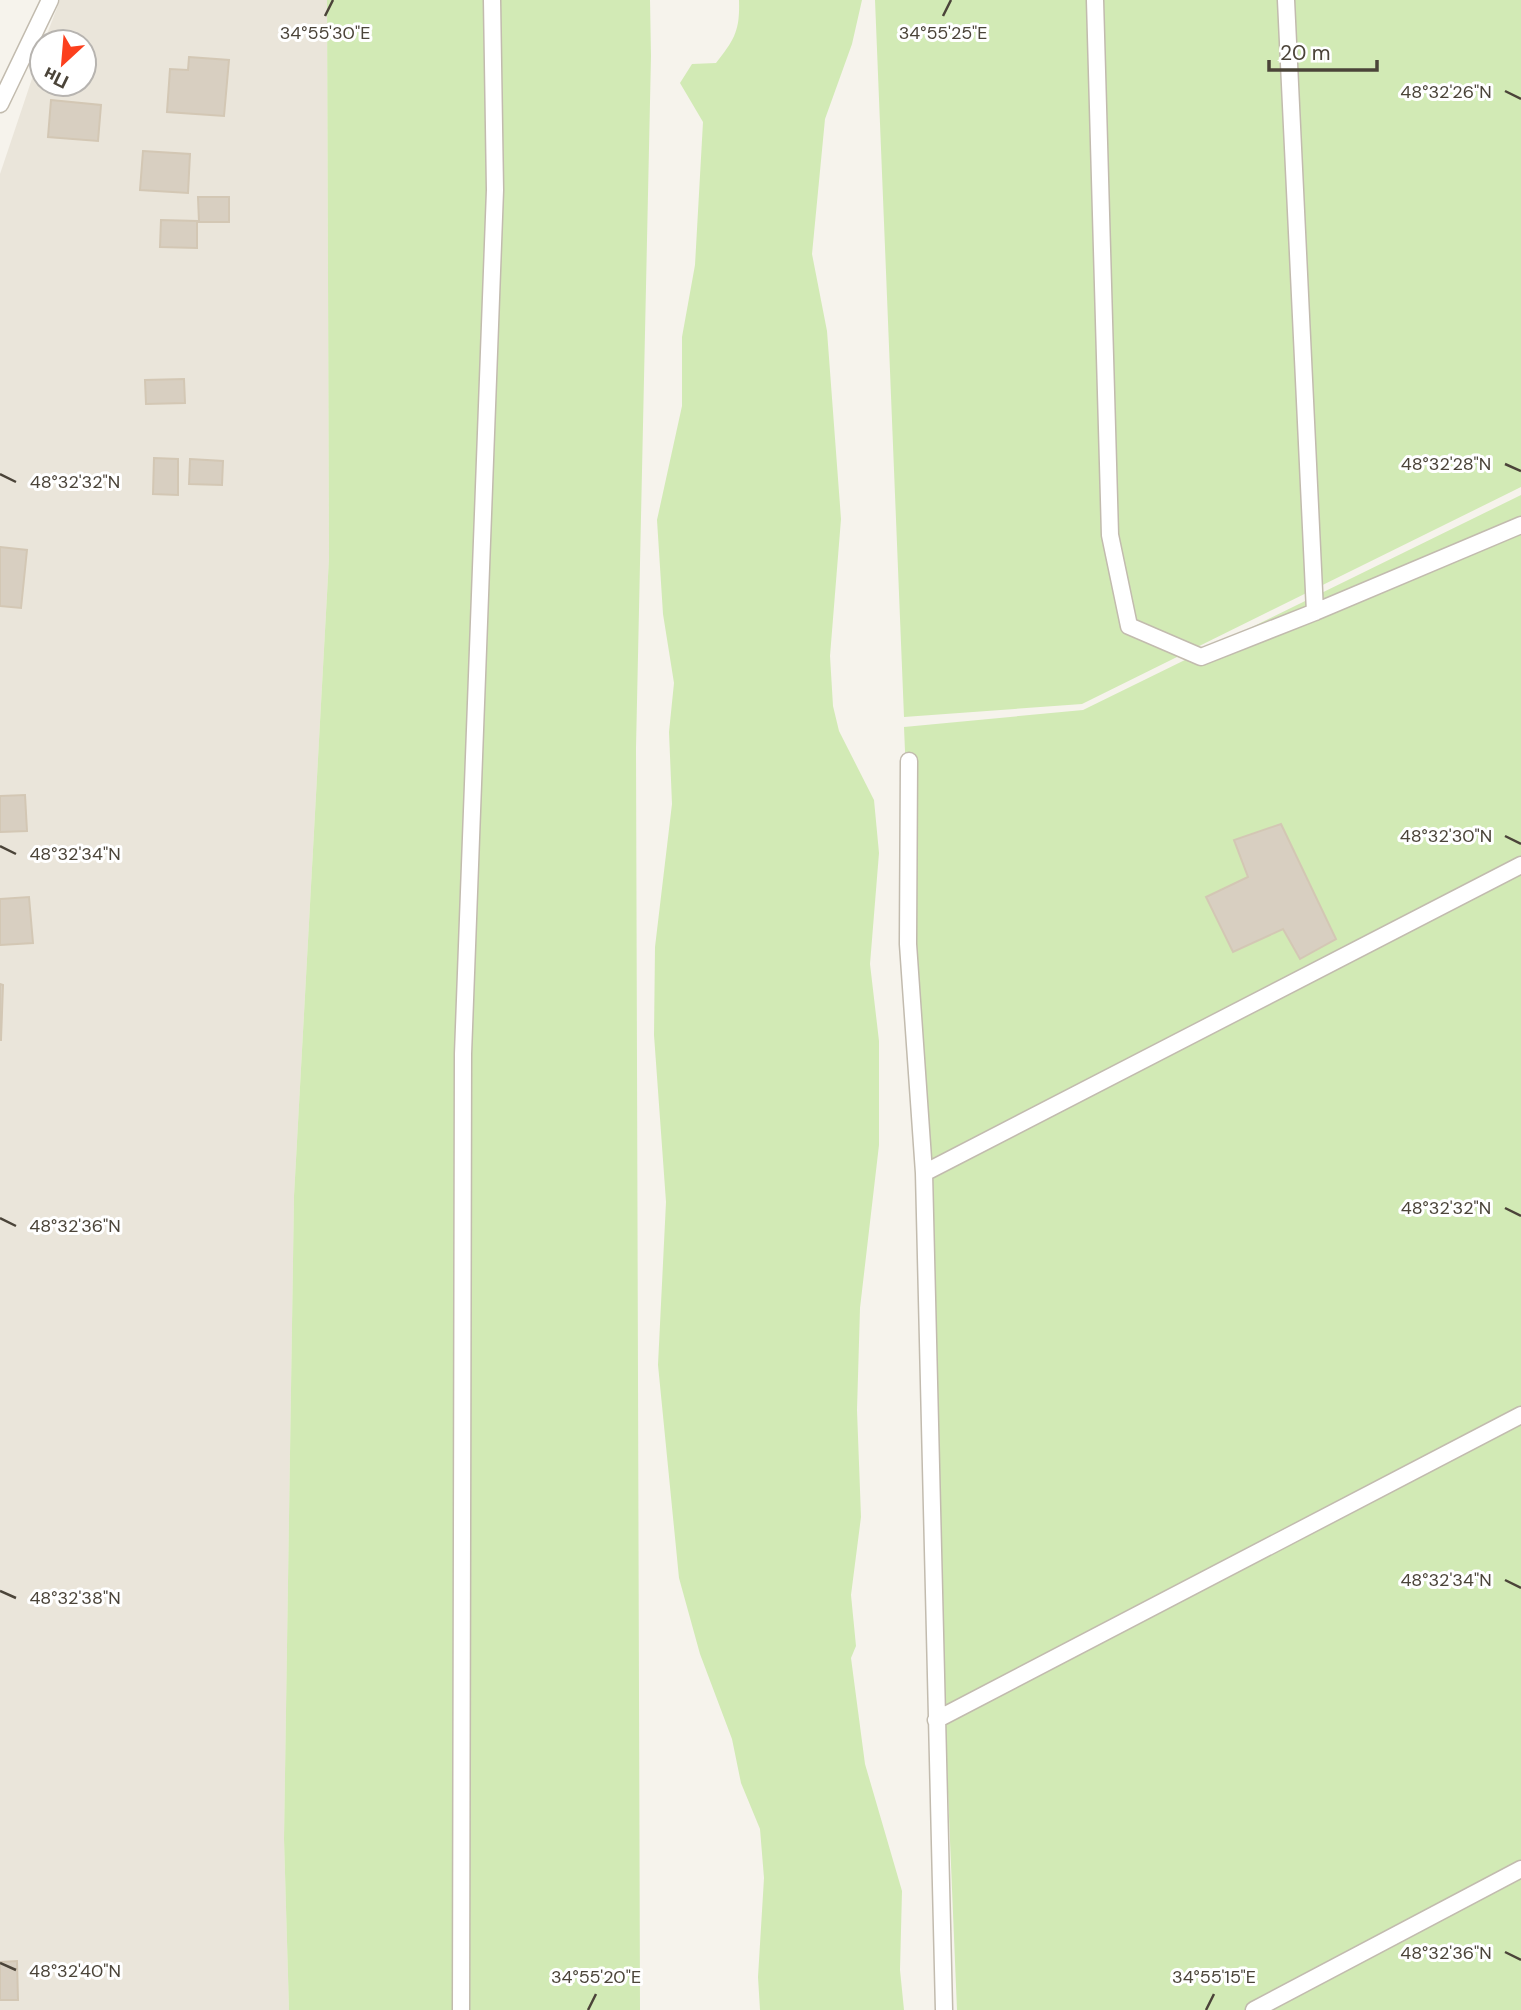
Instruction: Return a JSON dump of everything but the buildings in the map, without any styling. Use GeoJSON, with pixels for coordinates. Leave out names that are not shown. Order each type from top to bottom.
{"type":"FeatureCollection","features":[{"type":"Feature","properties":{"kind":"lane"},"geometry":{"type":"LineString","coordinates":[[0,104],[50,0]]}},
{"type":"Feature","properties":{"kind":"lane"},"geometry":{"type":"LineString","coordinates":[[461,2010],[463,1054],[495,190],[492,0]]}},
{"type":"Feature","properties":{"kind":"lane"},"geometry":{"type":"LineString","coordinates":[[1095,0],[1110,535],[1129,626],[1201,657],[1521,525]]}},
{"type":"Feature","properties":{"kind":"lane"},"geometry":{"type":"LineString","coordinates":[[1286,0],[1315,612]]}},
{"type":"Feature","properties":{"kind":"lane"},"geometry":{"type":"LineString","coordinates":[[909,761],[908,944],[923,1173],[944,2010]]}},
{"type":"Feature","properties":{"kind":"lane"},"geometry":{"type":"LineString","coordinates":[[923,1173],[1521,865]]}},
{"type":"Feature","properties":{"kind":"lane"},"geometry":{"type":"LineString","coordinates":[[936,1720],[1521,1415]]}},
{"type":"Feature","properties":{"kind":"lane"},"geometry":{"type":"LineString","coordinates":[[1254,2010],[1521,1869]]}},
{"type":"Feature","properties":{"kind":"shaded area"},"geometry":{"type":"Polygon","coordinates":[[[60,0],[327,0],[329,558],[294,1196],[284,1839],[289,2010],[0,2010],[0,174],[28,91],[28,98],[98,98],[98,28],[49,28],[60,0]]]}},
{"type":"Feature","properties":{"kind":"green space"},"geometry":{"type":"Polygon","coordinates":[[[327,0],[650,0],[636,748],[640,2010],[289,2010],[284,1839],[294,1196],[329,558],[327,0]]]}},
{"type":"Feature","properties":{"kind":"green space"},"geometry":{"type":"Polygon","coordinates":[[[739,0],[862,0],[852,44],[825,119],[812,254],[827,331],[841,519],[830,656],[833,706],[839,731],[874,800],[879,853],[870,964],[879,1041],[879,1145],[860,1308],[857,1410],[861,1517],[851,1595],[856,1646],[851,1658],[865,1764],[902,1891],[900,1970],[904,2010],[760,2010],[758,1977],[764,1878],[760,1829],[741,1783],[732,1739],[700,1654],[679,1578],[658,1365],[666,1202],[654,1035],[655,947],[672,804],[669,732],[674,683],[663,614],[657,520],[682,406],[682,337],[695,265],[703,122],[680,83],[692,64],[716,63],[728,47],[737,27],[739,0]]]}},
{"type":"Feature","properties":{"kind":"green space"},"geometry":{"type":"Polygon","coordinates":[[[875,0],[1521,0],[1521,487],[1082,704],[904,717],[875,0]]]}},
{"type":"Feature","properties":{"kind":"green space"},"geometry":{"type":"Polygon","coordinates":[[[1521,495],[1521,2010],[957,2010],[904,727],[1083,710],[1521,495]]]}}]}
